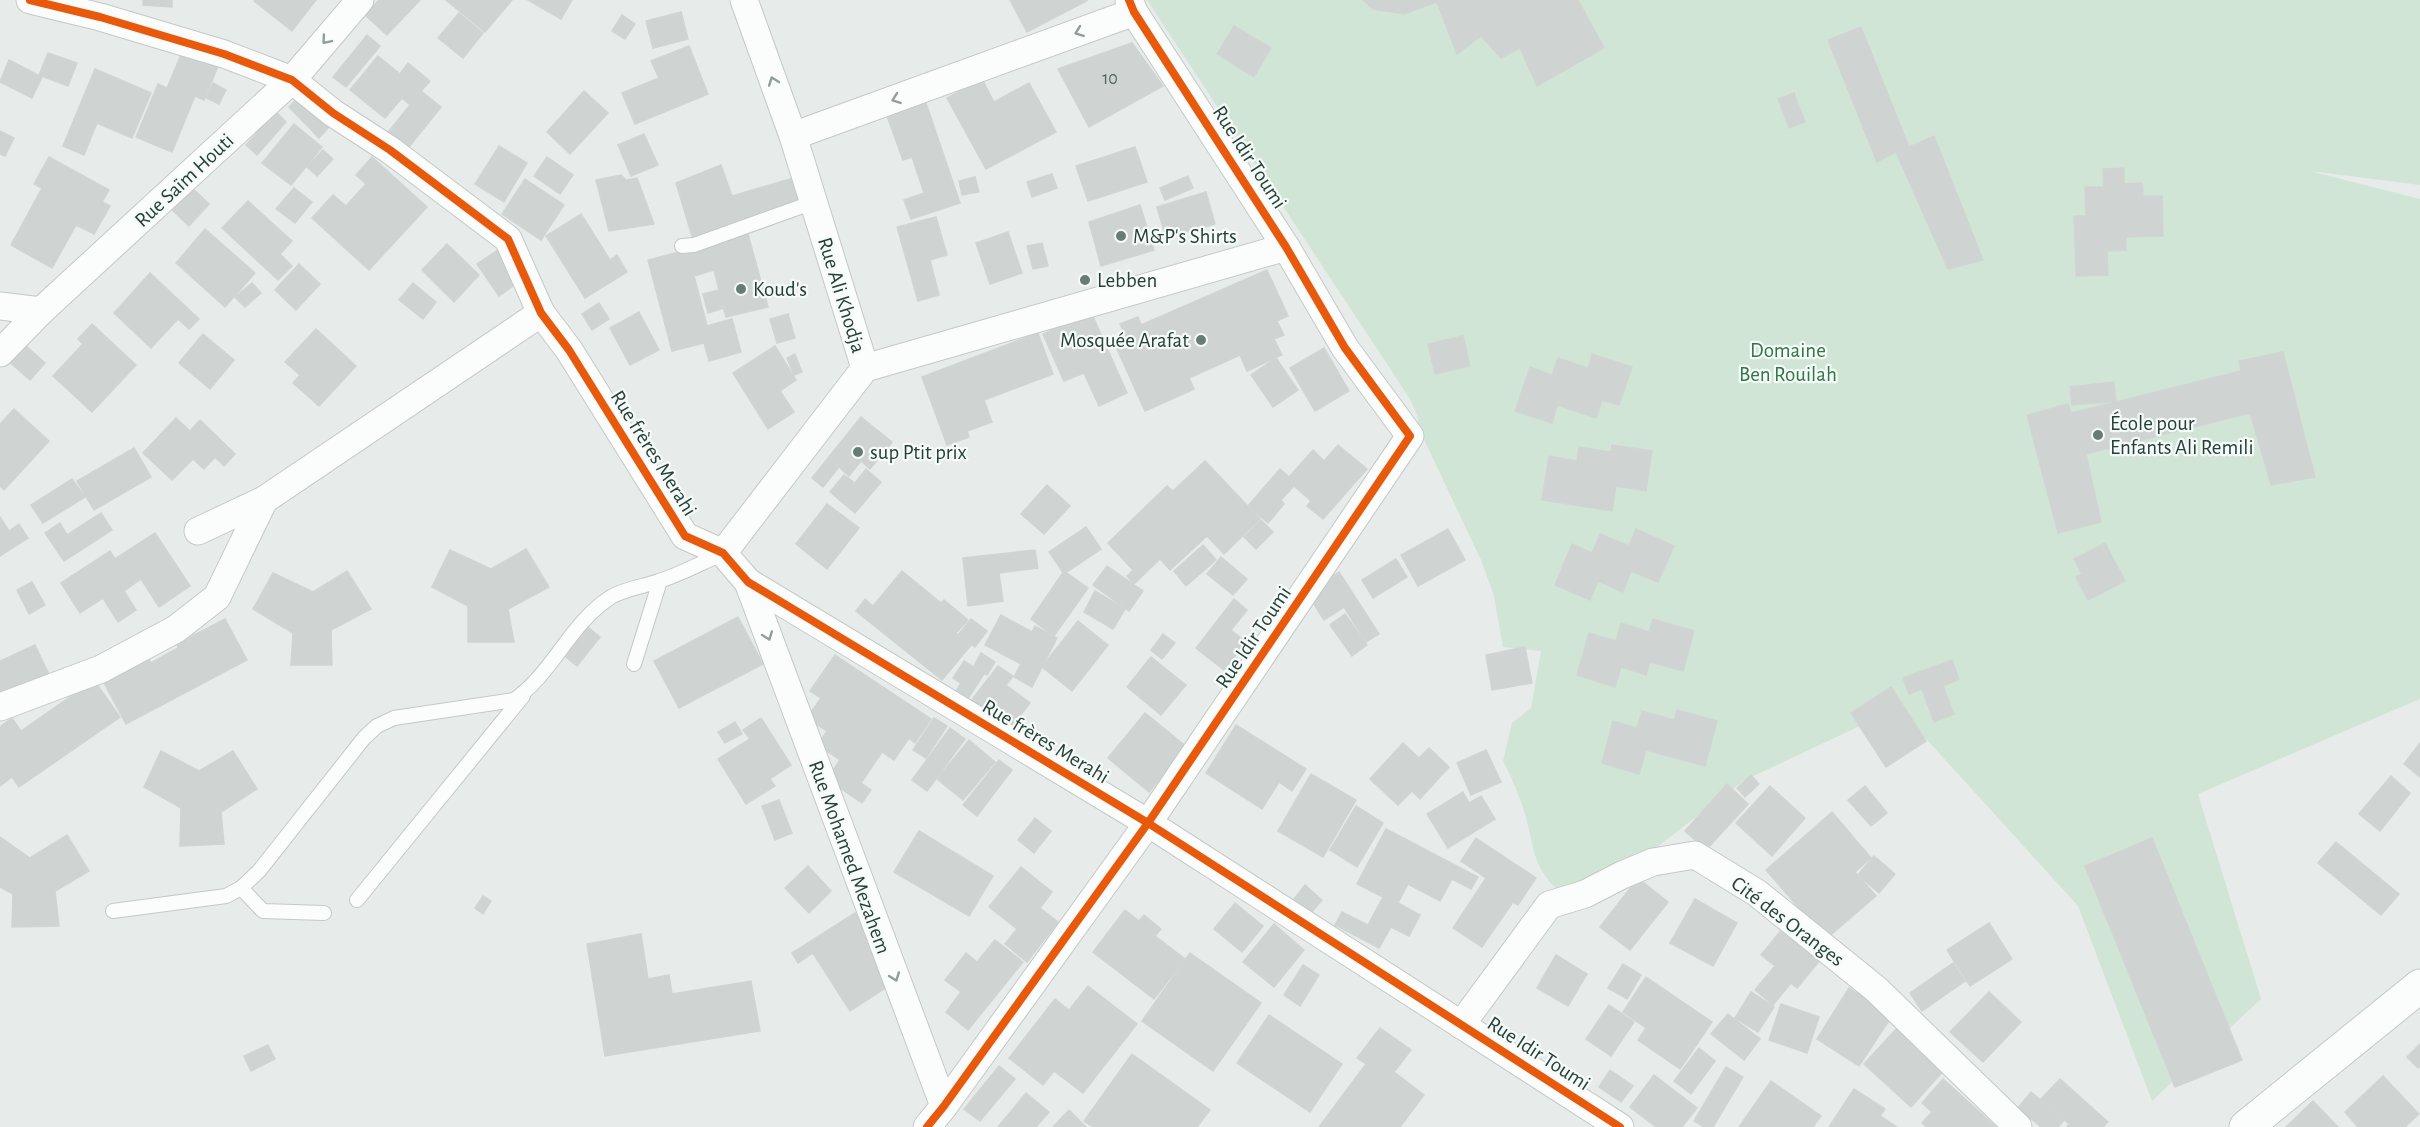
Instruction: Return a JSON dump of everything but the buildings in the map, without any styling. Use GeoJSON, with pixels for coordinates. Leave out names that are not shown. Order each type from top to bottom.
{"type":"FeatureCollection","features":[{"type":"Feature","properties":{"kind":"street","name":"Rue frères Merahi"},"geometry":{"type":"LineString","coordinates":[[30,0],[100,17],[190,44],[292,80],[333,113],[390,150],[508,239],[541,313],[568,350],[685,536],[723,553],[748,582],[1148,823]]}},
{"type":"Feature","properties":{"kind":"street","name":"Rue Saïm Houti"},"geometry":{"type":"LineString","coordinates":[[0,353],[41,311],[292,80],[360,0]]}},
{"type":"Feature","properties":{"kind":"street","name":"Rue Ali Khodja"},"geometry":{"type":"LineString","coordinates":[[723,553],[865,368],[793,136],[744,0]]}},
{"type":"Feature","properties":{"kind":"street"},"geometry":{"type":"LineString","coordinates":[[793,136],[1131,6]]}},
{"type":"Feature","properties":{"kind":"street","name":"Rue Idir Toumi"},"geometry":{"type":"LineString","coordinates":[[1131,6],[1286,247],[1345,348],[1410,436],[1148,823],[1620,1127]]}},
{"type":"Feature","properties":{"kind":"street"},"geometry":{"type":"LineString","coordinates":[[865,368],[1286,247]]}},
{"type":"Feature","properties":{"kind":"street"},"geometry":{"type":"LineString","coordinates":[[0,306],[41,311]]}},
{"type":"Feature","properties":{"kind":"street"},"geometry":{"type":"LineString","coordinates":[[198,531],[264,500],[541,313]]}},
{"type":"Feature","properties":{"kind":"street"},"geometry":{"type":"LineString","coordinates":[[0,707],[101,669],[176,629],[217,597],[264,500]]}},
{"type":"Feature","properties":{"kind":"street","name":"Rue Mohamed Mezahem"},"geometry":{"type":"LineString","coordinates":[[748,582],[944,1106]]}},
{"type":"Feature","properties":{"kind":"street"},"geometry":{"type":"LineString","coordinates":[[927,1127],[1148,823]]}},
{"type":"Feature","properties":{"kind":"street","name":"Cité des Oranges"},"geometry":{"type":"LineString","coordinates":[[1461,1025],[1549,905],[1585,894],[1622,874],[1653,862],[1695,855],[1757,893],[1876,989],[2018,1127]]}},
{"type":"Feature","properties":{"kind":"street"},"geometry":{"type":"LineString","coordinates":[[2246,1127],[2420,986]]}},
{"type":"Feature","properties":{"kind":"lane"},"geometry":{"type":"LineString","coordinates":[[682,246],[694,245],[814,202]]}},
{"type":"Feature","properties":{"kind":"lane"},"geometry":{"type":"LineString","coordinates":[[357,900],[582,623],[611,598],[631,588],[660,581],[723,553]]}},
{"type":"Feature","properties":{"kind":"lane"},"geometry":{"type":"LineString","coordinates":[[634,664],[660,581]]}},
{"type":"Feature","properties":{"kind":"lane"},"geometry":{"type":"LineString","coordinates":[[113,911],[226,896],[241,888],[259,871],[364,738],[377,726],[394,718],[514,700],[526,692]]}},
{"type":"Feature","properties":{"kind":"lane"},"geometry":{"type":"LineString","coordinates":[[241,888],[263,912],[324,913]]}},
{"type":"Feature","properties":{"kind":"green space","name":"Domaine Ben Rouilah"},"geometry":{"type":"Polygon","coordinates":[[[1147,0],[2420,0],[2420,185],[2310,171],[2420,199],[2420,699],[2198,794],[2261,999],[2152,1101],[2078,906],[1898,708],[1743,781],[1657,847],[1613,875],[1558,890],[1543,873],[1535,855],[1523,807],[1503,761],[1512,723],[1531,708],[1541,651],[1503,647],[1494,596],[1481,560],[1420,431],[1417,415],[1410,399],[1147,0]]]}},
{"type":"Feature","properties":{"kind":"cycle path"},"geometry":{"type":"LineString","coordinates":[[30,0],[100,17],[224,54],[292,80],[333,113],[390,150],[508,239],[541,313],[569,350],[685,536],[723,553],[748,582],[1148,823],[1620,1127]]}},
{"type":"Feature","properties":{"kind":"cycle path"},"geometry":{"type":"LineString","coordinates":[[927,1127],[1148,823],[1410,436],[1345,348],[1286,247],[1134,12],[1129,0]]}},
{"type":"Feature","properties":{"kind":"place","name":"M&P's Shirts"},"geometry":{"type":"Point","coordinates":[1121,236]}},
{"type":"Feature","properties":{"kind":"place","name":"Lebben"},"geometry":{"type":"Point","coordinates":[1085,280]}},
{"type":"Feature","properties":{"kind":"place","name":"Koud's"},"geometry":{"type":"Point","coordinates":[741,289]}},
{"type":"Feature","properties":{"kind":"place","name":"Mosquée Arafat"},"geometry":{"type":"Point","coordinates":[1201,340]}},
{"type":"Feature","properties":{"kind":"place","name":"École pour Enfants Ali Remili"},"geometry":{"type":"Point","coordinates":[2098,435]}},
{"type":"Feature","properties":{"kind":"place","name":"sup Ptit prix"},"geometry":{"type":"Point","coordinates":[858,452]}}]}
